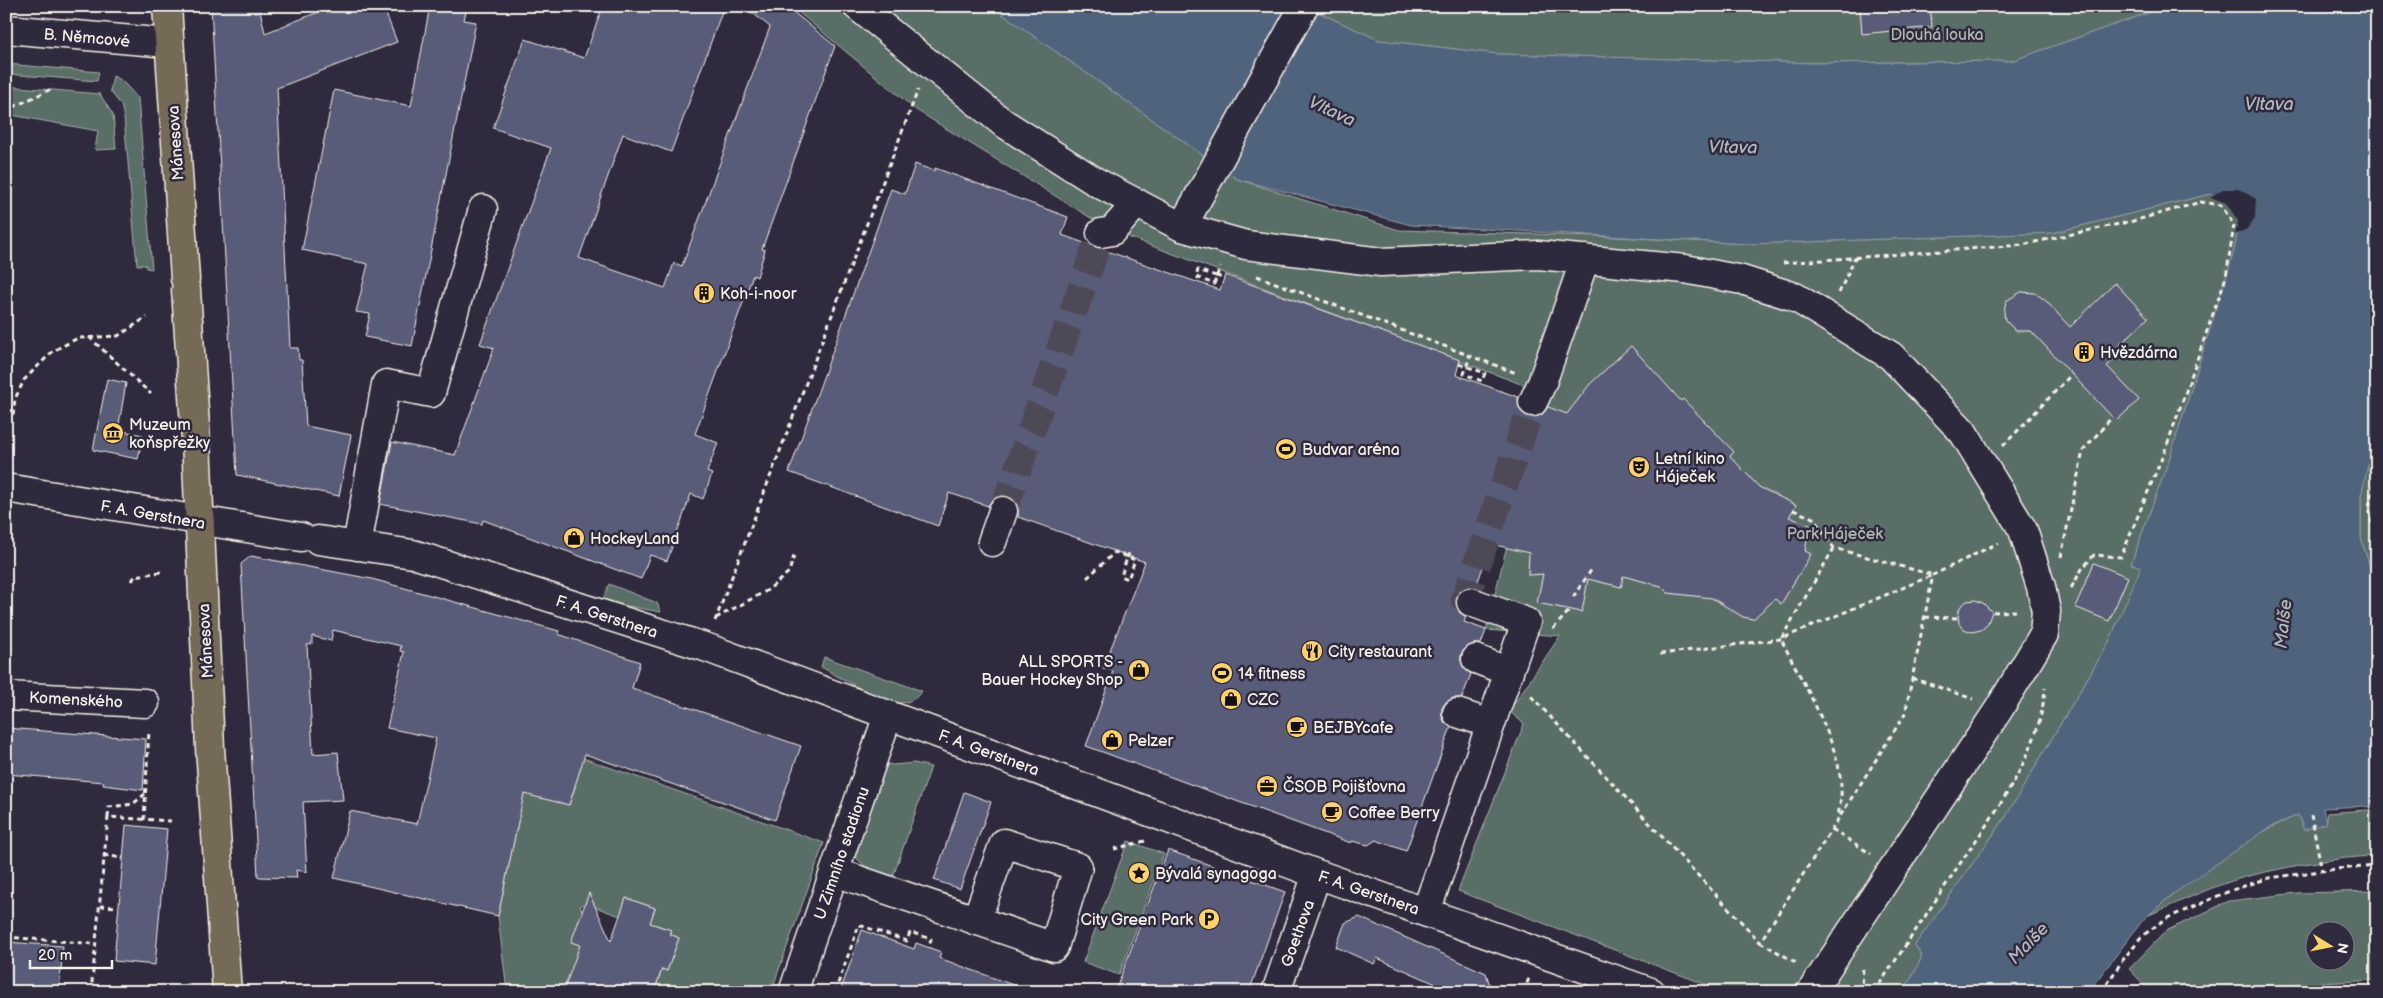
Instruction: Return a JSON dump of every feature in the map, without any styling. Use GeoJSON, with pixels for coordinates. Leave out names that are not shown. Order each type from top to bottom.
{"type":"FeatureCollection","features":[{"type":"Feature","properties":{"kind":"main road","name":"Mánesova"},"geometry":{"type":"LineString","coordinates":[[167,6],[200,522],[210,748],[227,992]]}},
{"type":"Feature","properties":{"kind":"street"},"geometry":{"type":"LineString","coordinates":[[857,6],[1002,122],[1096,182],[1137,204],[1246,245],[1381,262],[1538,255],[1685,269],[1742,280],[1795,298],[1890,356],[1963,432],[2023,530],[2041,587],[2046,611],[2044,634],[1999,709],[1812,992]]}},
{"type":"Feature","properties":{"kind":"street"},"geometry":{"type":"LineString","coordinates":[[1184,222],[1304,6]]}},
{"type":"Feature","properties":{"kind":"street","name":"B. Němcové"},"geometry":{"type":"LineString","coordinates":[[6,29],[168,43]]}},
{"type":"Feature","properties":{"kind":"street"},"geometry":{"type":"LineString","coordinates":[[1101,232],[1112,231],[1137,204]]}},
{"type":"Feature","properties":{"kind":"street"},"geometry":{"type":"LineString","coordinates":[[357,546],[386,384],[431,393],[483,209]]}},
{"type":"Feature","properties":{"kind":"street"},"geometry":{"type":"LineString","coordinates":[[1538,392],[1586,259]]}},
{"type":"Feature","properties":{"kind":"street","name":"F. A. Gerstnera"},"geometry":{"type":"LineString","coordinates":[[6,488],[200,522],[414,554],[705,647],[1317,874],[1651,992]]}},
{"type":"Feature","properties":{"kind":"street"},"geometry":{"type":"LineString","coordinates":[[992,542],[1003,512]]}},
{"type":"Feature","properties":{"kind":"street"},"geometry":{"type":"LineString","coordinates":[[1436,916],[1491,724],[1526,622],[1471,602]]}},
{"type":"Feature","properties":{"kind":"street"},"geometry":{"type":"LineString","coordinates":[[1476,659],[1509,672]]}},
{"type":"Feature","properties":{"kind":"street","name":"Komenského"},"geometry":{"type":"LineString","coordinates":[[6,696],[145,703]]}},
{"type":"Feature","properties":{"kind":"street"},"geometry":{"type":"LineString","coordinates":[[1456,713],[1491,724]]}},
{"type":"Feature","properties":{"kind":"street","name":"U Zimního stadionu"},"geometry":{"type":"LineString","coordinates":[[793,992],[888,715]]}},
{"type":"Feature","properties":{"kind":"street"},"geometry":{"type":"LineString","coordinates":[[834,872],[976,920]]}},
{"type":"Feature","properties":{"kind":"street","name":"Goethova"},"geometry":{"type":"LineString","coordinates":[[1276,992],[1317,874]]}},
{"type":"Feature","properties":{"kind":"path"},"geometry":{"type":"LineString","coordinates":[[705,647],[928,63]]}},
{"type":"Feature","properties":{"kind":"path"},"geometry":{"type":"LineString","coordinates":[[6,111],[49,90],[51,84]]}},
{"type":"Feature","properties":{"kind":"path"},"geometry":{"type":"LineString","coordinates":[[1742,280],[1748,268],[1820,259],[2021,245],[2133,221],[2201,202],[2221,205],[2234,225],[2226,278],[2166,448],[2121,557],[2094,555],[2082,569],[2068,594]]}},
{"type":"Feature","properties":{"kind":"path"},"geometry":{"type":"LineString","coordinates":[[1828,318],[1855,257]]}},
{"type":"Feature","properties":{"kind":"path"},"geometry":{"type":"LineString","coordinates":[[1222,263],[1214,284],[1196,278],[1198,270],[1216,276],[1224,278]]}},
{"type":"Feature","properties":{"kind":"path"},"geometry":{"type":"LineString","coordinates":[[1249,273],[1470,356],[1538,392]]}},
{"type":"Feature","properties":{"kind":"path"},"geometry":{"type":"LineString","coordinates":[[6,420],[13,415],[15,400],[24,380],[53,351],[64,343],[78,338],[118,336],[146,317]]}},
{"type":"Feature","properties":{"kind":"path"},"geometry":{"type":"LineString","coordinates":[[89,336],[151,394]]}},
{"type":"Feature","properties":{"kind":"path"},"geometry":{"type":"LineString","coordinates":[[1459,364],[1468,367],[1485,373],[1482,381],[1464,374],[1470,356]]}},
{"type":"Feature","properties":{"kind":"path"},"geometry":{"type":"LineString","coordinates":[[1984,465],[2072,374]]}},
{"type":"Feature","properties":{"kind":"path"},"geometry":{"type":"LineString","coordinates":[[2041,587],[2058,574],[2083,451],[2112,417]]}},
{"type":"Feature","properties":{"kind":"path"},"geometry":{"type":"LineString","coordinates":[[2377,466],[2369,507],[2377,549]]}},
{"type":"Feature","properties":{"kind":"path"},"geometry":{"type":"LineString","coordinates":[[1794,510],[1813,518],[1834,548],[1933,575]]}},
{"type":"Feature","properties":{"kind":"path"},"geometry":{"type":"LineString","coordinates":[[1781,639],[1834,548]]}},
{"type":"Feature","properties":{"kind":"path"},"geometry":{"type":"LineString","coordinates":[[1087,578],[1114,552],[1135,560],[1128,579],[1121,576],[1127,558],[1130,551]]}},
{"type":"Feature","properties":{"kind":"path"},"geometry":{"type":"LineString","coordinates":[[1660,654],[1781,639],[1933,575],[1978,552]]}},
{"type":"Feature","properties":{"kind":"path"},"geometry":{"type":"LineString","coordinates":[[716,619],[768,590],[789,572],[794,556]]}},
{"type":"Feature","properties":{"kind":"path"},"geometry":{"type":"LineString","coordinates":[[1573,597],[1592,569]]}},
{"type":"Feature","properties":{"kind":"path"},"geometry":{"type":"LineString","coordinates":[[132,581],[135,576],[162,572]]}},
{"type":"Feature","properties":{"kind":"path"},"geometry":{"type":"LineString","coordinates":[[1760,942],[1905,714],[1933,575]]}},
{"type":"Feature","properties":{"kind":"path"},"geometry":{"type":"LineString","coordinates":[[1925,617],[1958,618]]}},
{"type":"Feature","properties":{"kind":"path"},"geometry":{"type":"LineString","coordinates":[[1781,639],[1824,725],[1838,763],[1842,788],[1837,821]]}},
{"type":"Feature","properties":{"kind":"path"},"geometry":{"type":"LineString","coordinates":[[1509,672],[1760,942],[1783,955]]}},
{"type":"Feature","properties":{"kind":"path"},"geometry":{"type":"LineString","coordinates":[[1912,678],[1949,691]]}},
{"type":"Feature","properties":{"kind":"path"},"geometry":{"type":"LineString","coordinates":[[1874,992],[1997,809],[2031,751],[2044,709],[2046,683]]}},
{"type":"Feature","properties":{"kind":"path"},"geometry":{"type":"LineString","coordinates":[[144,820],[150,734],[145,703]]}},
{"type":"Feature","properties":{"kind":"path"},"geometry":{"type":"LineString","coordinates":[[91,992],[109,807],[133,804],[146,794]]}},
{"type":"Feature","properties":{"kind":"path"},"geometry":{"type":"LineString","coordinates":[[2311,815],[2322,871]]}},
{"type":"Feature","properties":{"kind":"path"},"geometry":{"type":"LineString","coordinates":[[108,817],[171,821]]}},
{"type":"Feature","properties":{"kind":"path"},"geometry":{"type":"LineString","coordinates":[[1832,829],[1855,843]]}},
{"type":"Feature","properties":{"kind":"path"},"geometry":{"type":"LineString","coordinates":[[1114,849],[1149,840]]}},
{"type":"Feature","properties":{"kind":"path"},"geometry":{"type":"LineString","coordinates":[[104,855],[123,858]]}},
{"type":"Feature","properties":{"kind":"path"},"geometry":{"type":"LineString","coordinates":[[2102,992],[2141,936],[2165,919],[2232,890],[2269,878],[2377,866]]}},
{"type":"Feature","properties":{"kind":"path"},"geometry":{"type":"LineString","coordinates":[[100,906],[118,907]]}},
{"type":"Feature","properties":{"kind":"path"},"geometry":{"type":"LineString","coordinates":[[836,992],[859,925],[907,941],[910,932],[931,939],[929,948]]}},
{"type":"Feature","properties":{"kind":"path"},"geometry":{"type":"LineString","coordinates":[[6,936],[96,944]]}},
{"type":"Feature","properties":{"kind":"path"},"geometry":{"type":"LineString","coordinates":[[1524,992],[1532,972]]}},
{"type":"Feature","properties":{"kind":"path"},"geometry":{"type":"LineString","coordinates":[[2106,985],[2117,992]]}},
{"type":"Feature","properties":{"kind":"green space","name":"Park Háječek"},"geometry":{"type":"Polygon","coordinates":[[[791,6],[991,6],[1237,179],[1399,230],[1596,236],[1749,244],[2052,233],[2210,194],[2228,201],[2240,220],[2233,255],[2169,460],[2131,564],[2142,566],[2109,642],[2005,818],[1915,945],[1922,956],[1915,972],[1902,992],[1726,992],[1458,891],[1524,724],[1509,711],[1560,636],[1486,630],[1545,393],[1112,231],[916,110],[791,6]]]}},
{"type":"Feature","properties":{"kind":"green space","name":"Dlouhá louka"},"geometry":{"type":"Polygon","coordinates":[[[1304,6],[2168,6],[2011,61],[1814,63],[1497,54],[1379,40],[1304,6]]]}},
{"type":"Feature","properties":{"kind":"green space"},"geometry":{"type":"Polygon","coordinates":[[[6,64],[99,72],[97,81],[6,74],[6,64]]]}},
{"type":"Feature","properties":{"kind":"green space"},"geometry":{"type":"Polygon","coordinates":[[[113,76],[121,80],[138,98],[152,269],[146,268],[146,265],[137,265],[124,117],[121,105],[110,91],[113,76]]]}},
{"type":"Feature","properties":{"kind":"green space"},"geometry":{"type":"Polygon","coordinates":[[[6,86],[100,94],[113,115],[116,149],[95,150],[98,131],[6,114],[6,86]]]}},
{"type":"Feature","properties":{"kind":"green space"},"geometry":{"type":"Polygon","coordinates":[[[2377,426],[2377,581],[2373,578],[2361,538],[2361,491],[2377,426]]]}},
{"type":"Feature","properties":{"kind":"green space"},"geometry":{"type":"Polygon","coordinates":[[[609,584],[657,603],[661,612],[621,605],[603,599],[609,584]]]}},
{"type":"Feature","properties":{"kind":"green space"},"geometry":{"type":"Polygon","coordinates":[[[824,657],[922,691],[915,698],[906,702],[891,702],[882,699],[821,667],[824,657]]]}},
{"type":"Feature","properties":{"kind":"green space"},"geometry":{"type":"Polygon","coordinates":[[[535,741],[824,843],[771,992],[654,992],[662,969],[667,971],[679,938],[670,934],[671,930],[657,925],[649,926],[655,908],[626,898],[620,916],[595,907],[592,901],[580,906],[583,913],[572,942],[584,947],[563,992],[507,992],[498,916],[535,741]],[[560,782],[554,801],[569,805],[576,785],[560,782]]]}},
{"type":"Feature","properties":{"kind":"green space"},"geometry":{"type":"Polygon","coordinates":[[[914,763],[931,767],[893,877],[866,867],[854,856],[887,764],[914,763]]]}},
{"type":"Feature","properties":{"kind":"green space"},"geometry":{"type":"Polygon","coordinates":[[[2366,810],[2377,812],[2377,856],[2310,863],[2245,877],[2208,890],[2149,915],[2219,859],[2278,824],[2298,815],[2304,830],[2325,823],[2327,813],[2366,810]]]}},
{"type":"Feature","properties":{"kind":"green space"},"geometry":{"type":"Polygon","coordinates":[[[1128,841],[1164,854],[1119,975],[1083,962],[1128,841]]]}},
{"type":"Feature","properties":{"kind":"green space"},"geometry":{"type":"Polygon","coordinates":[[[2377,891],[2377,980],[2151,992],[2129,969],[2166,931],[2229,901],[2297,893],[2377,891]]]}},
{"type":"Feature","properties":{"kind":"water"},"geometry":{"type":"Polygon","coordinates":[[[991,6],[1304,6],[1379,40],[1497,54],[1814,63],[2011,61],[2168,6],[2377,6],[2377,426],[2361,496],[2361,538],[2373,578],[2377,581],[2377,808],[2363,806],[2323,808],[2326,823],[2304,830],[2298,815],[2270,827],[2173,894],[2143,920],[2088,992],[1902,992],[1915,972],[1922,956],[1915,945],[2005,818],[2109,642],[2141,567],[2131,564],[2169,460],[2233,255],[2240,220],[2228,201],[2210,194],[2052,233],[1749,244],[1411,225],[1237,179],[991,6]]]}},
{"type":"Feature","properties":{"kind":"pier"},"geometry":{"type":"Polygon","coordinates":[[[2223,189],[2239,189],[2256,199],[2255,218],[2247,229],[2235,235],[2238,221],[2226,203],[2210,197],[2223,189]]]}},
{"type":"Feature","properties":{"kind":"building"},"geometry":{"type":"Polygon","coordinates":[[[211,6],[259,6],[265,33],[334,6],[383,6],[397,42],[277,88],[290,348],[298,348],[299,360],[302,360],[306,426],[351,435],[339,496],[237,475],[211,6]]]}},
{"type":"Feature","properties":{"kind":"building"},"geometry":{"type":"Polygon","coordinates":[[[430,6],[467,6],[464,20],[476,22],[412,346],[365,337],[370,314],[356,312],[368,264],[302,250],[334,90],[411,106],[430,6]]]}},
{"type":"Feature","properties":{"kind":"building","name":"Koh-i-noor"},"geometry":{"type":"Polygon","coordinates":[[[603,6],[724,6],[671,152],[623,134],[579,258],[665,288],[674,263],[682,266],[770,27],[744,6],[786,6],[835,46],[762,249],[765,250],[757,277],[753,275],[695,434],[718,443],[707,472],[712,474],[703,499],[691,494],[667,561],[650,555],[641,579],[483,520],[482,524],[380,504],[392,442],[455,455],[494,348],[480,344],[551,148],[493,128],[525,39],[584,58],[603,6]]]}},
{"type":"Feature","properties":{"kind":"building"},"geometry":{"type":"Polygon","coordinates":[[[1860,6],[1930,6],[1932,27],[1862,34],[1860,6]]]}},
{"type":"Feature","properties":{"kind":"building"},"geometry":{"type":"Polygon","coordinates":[[[915,164],[934,171],[935,168],[1068,217],[1062,235],[1095,247],[1220,290],[1225,275],[1460,360],[1456,375],[1518,397],[1520,410],[1527,416],[1535,417],[1541,415],[1548,407],[1567,414],[1590,384],[1631,346],[1681,401],[1683,399],[1734,452],[1730,456],[1759,487],[1796,505],[1789,517],[1810,525],[1805,551],[1811,554],[1781,604],[1775,599],[1753,619],[1743,617],[1712,598],[1668,593],[1661,586],[1623,576],[1621,587],[1588,579],[1582,612],[1537,603],[1543,574],[1528,575],[1529,553],[1491,544],[1476,587],[1461,590],[1456,597],[1459,612],[1466,617],[1464,622],[1486,630],[1481,644],[1467,647],[1461,654],[1464,668],[1471,674],[1462,698],[1453,698],[1446,702],[1442,708],[1442,717],[1445,723],[1451,727],[1406,851],[1376,840],[1368,845],[1352,841],[1351,843],[1086,746],[1113,671],[1103,668],[1145,562],[1018,517],[1018,508],[1015,501],[1008,496],[1000,496],[993,499],[988,506],[949,493],[938,526],[789,472],[891,189],[905,194],[915,164]]]}},
{"type":"Feature","properties":{"kind":"building","name":"Hvězdárna"},"geometry":{"type":"Polygon","coordinates":[[[2115,283],[2148,318],[2114,350],[2119,355],[2107,366],[2139,400],[2116,421],[2031,331],[2016,331],[2005,320],[2004,311],[2006,301],[2021,292],[2035,293],[2045,300],[2070,327],[2115,283]]]}},
{"type":"Feature","properties":{"kind":"building","name":"Muzeum koňspřežky"},"geometry":{"type":"Polygon","coordinates":[[[107,379],[126,383],[118,430],[143,435],[138,459],[93,450],[107,379]]]}},
{"type":"Feature","properties":{"kind":"building"},"geometry":{"type":"Polygon","coordinates":[[[251,556],[372,579],[559,631],[558,634],[640,662],[632,688],[801,746],[775,820],[585,754],[569,805],[524,794],[498,916],[334,878],[350,811],[417,824],[436,738],[387,728],[404,652],[400,651],[401,646],[333,630],[331,641],[312,636],[312,644],[307,645],[313,754],[338,752],[343,800],[303,802],[307,872],[296,870],[297,878],[258,877],[241,564],[251,556]]]}},
{"type":"Feature","properties":{"kind":"building"},"geometry":{"type":"Polygon","coordinates":[[[2094,563],[2128,577],[2109,621],[2075,607],[2094,563]]]}},
{"type":"Feature","properties":{"kind":"building"},"geometry":{"type":"Polygon","coordinates":[[[1975,600],[1983,603],[1992,612],[1987,625],[1981,630],[1972,632],[1964,629],[1959,623],[1958,615],[1960,607],[1967,601],[1975,600]]]}},
{"type":"Feature","properties":{"kind":"building"},"geometry":{"type":"Polygon","coordinates":[[[6,728],[146,739],[143,790],[103,785],[104,782],[6,774],[6,728]]]}},
{"type":"Feature","properties":{"kind":"building"},"geometry":{"type":"Polygon","coordinates":[[[964,792],[991,802],[960,889],[934,880],[964,792]]]}},
{"type":"Feature","properties":{"kind":"building"},"geometry":{"type":"Polygon","coordinates":[[[126,825],[167,829],[155,965],[114,961],[126,825]]]}},
{"type":"Feature","properties":{"kind":"building","name":"City Green Park"},"geometry":{"type":"Polygon","coordinates":[[[1168,850],[1285,892],[1249,992],[1115,992],[1168,850]]]}},
{"type":"Feature","properties":{"kind":"building"},"geometry":{"type":"Polygon","coordinates":[[[589,893],[611,941],[626,898],[655,908],[650,923],[671,930],[670,934],[679,938],[667,971],[662,969],[654,992],[563,992],[580,945],[571,942],[589,893]]]}},
{"type":"Feature","properties":{"kind":"building"},"geometry":{"type":"Polygon","coordinates":[[[1359,917],[1486,973],[1492,992],[1454,992],[1377,958],[1374,964],[1336,947],[1345,923],[1359,917]]]}},
{"type":"Feature","properties":{"kind":"building"},"geometry":{"type":"Polygon","coordinates":[[[862,930],[914,949],[916,943],[941,952],[939,958],[1024,989],[1023,992],[840,992],[862,930]]]}},
{"type":"Feature","properties":{"kind":"building"},"geometry":{"type":"Polygon","coordinates":[[[6,942],[63,946],[59,992],[6,992],[6,942]]]}},
{"type":"Feature","properties":{"kind":"tunnel"},"geometry":{"type":"LineString","coordinates":[[1003,511],[1101,233]]}},
{"type":"Feature","properties":{"kind":"tunnel"},"geometry":{"type":"LineString","coordinates":[[1471,602],[1465,599],[1533,402]]}},
{"type":"Feature","properties":{"kind":"place","name":"Koh-i-noor"},"geometry":{"type":"Point","coordinates":[704,293]}},
{"type":"Feature","properties":{"kind":"place","name":"Hvězdárna"},"geometry":{"type":"Point","coordinates":[2084,352]}},
{"type":"Feature","properties":{"kind":"place","name":"Muzeum koňspřežky"},"geometry":{"type":"Point","coordinates":[113,433]}},
{"type":"Feature","properties":{"kind":"place","name":"Budvar aréna"},"geometry":{"type":"Point","coordinates":[1286,449]}},
{"type":"Feature","properties":{"kind":"place","name":"Letní kino Háječek"},"geometry":{"type":"Point","coordinates":[1639,467]}},
{"type":"Feature","properties":{"kind":"place","name":"HockeyLand"},"geometry":{"type":"Point","coordinates":[574,538]}},
{"type":"Feature","properties":{"kind":"place","name":"City restaurant"},"geometry":{"type":"Point","coordinates":[1312,651]}},
{"type":"Feature","properties":{"kind":"place","name":"ALL SPORTS - Bauer Hockey Shop"},"geometry":{"type":"Point","coordinates":[1139,670]}},
{"type":"Feature","properties":{"kind":"place","name":"14 fitness"},"geometry":{"type":"Point","coordinates":[1222,673]}},
{"type":"Feature","properties":{"kind":"place","name":"CZC"},"geometry":{"type":"Point","coordinates":[1231,699]}},
{"type":"Feature","properties":{"kind":"place","name":"BEJBYcafe"},"geometry":{"type":"Point","coordinates":[1297,727]}},
{"type":"Feature","properties":{"kind":"place","name":"Pelzer"},"geometry":{"type":"Point","coordinates":[1112,740]}},
{"type":"Feature","properties":{"kind":"place","name":"ČSOB Pojišťovna"},"geometry":{"type":"Point","coordinates":[1267,786]}},
{"type":"Feature","properties":{"kind":"place","name":"Coffee Berry"},"geometry":{"type":"Point","coordinates":[1332,812]}},
{"type":"Feature","properties":{"kind":"place","name":"Bývalá synagoga"},"geometry":{"type":"Point","coordinates":[1139,873]}},
{"type":"Feature","properties":{"kind":"place","name":"City Green Park"},"geometry":{"type":"Point","coordinates":[1209,919]}},
{"type":"Feature","properties":{"kind":"water label","name":"Vltava"},"geometry":{"type":"Point","coordinates":[2269,104]}},
{"type":"Feature","properties":{"kind":"water label","name":"Vltava"},"geometry":{"type":"Point","coordinates":[1332,111]}},
{"type":"Feature","properties":{"kind":"water label","name":"Vltava"},"geometry":{"type":"Point","coordinates":[1733,147]}},
{"type":"Feature","properties":{"kind":"water label","name":"Malše"},"geometry":{"type":"Point","coordinates":[2283,624]}},
{"type":"Feature","properties":{"kind":"water label","name":"Malše"},"geometry":{"type":"Point","coordinates":[2028,943]}}]}
